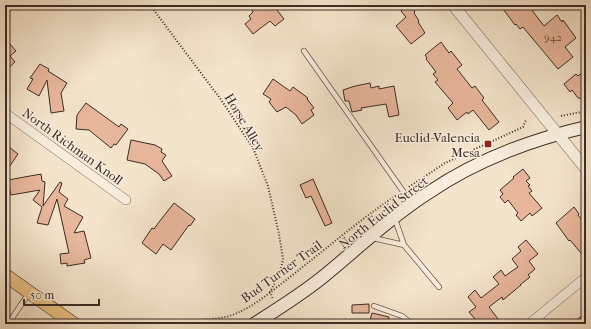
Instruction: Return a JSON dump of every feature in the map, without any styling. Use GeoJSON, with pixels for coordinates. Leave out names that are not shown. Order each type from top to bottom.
{"type":"FeatureCollection","features":[{"type":"Feature","properties":{"kind":"main road","name":"North Euclid Street"},"geometry":{"type":"LineString","coordinates":[[254,324],[292,300],[323,277],[395,217],[450,179],[473,167],[527,144],[558,134],[586,128]]}},
{"type":"Feature","properties":{"kind":"main road"},"geometry":{"type":"LineString","coordinates":[[5,275],[74,324]]}},
{"type":"Feature","properties":{"kind":"street"},"geometry":{"type":"LineString","coordinates":[[453,5],[586,169]]}},
{"type":"Feature","properties":{"kind":"street","name":"North Richman Knoll"},"geometry":{"type":"LineString","coordinates":[[5,113],[126,200]]}},
{"type":"Feature","properties":{"kind":"street"},"geometry":{"type":"LineString","coordinates":[[529,324],[586,277]]}},
{"type":"Feature","properties":{"kind":"lane"},"geometry":{"type":"LineString","coordinates":[[304,51],[412,204]]}},
{"type":"Feature","properties":{"kind":"lane"},"geometry":{"type":"LineString","coordinates":[[395,217],[404,244],[439,287]]}},
{"type":"Feature","properties":{"kind":"lane"},"geometry":{"type":"LineString","coordinates":[[371,237],[404,244]]}},
{"type":"Feature","properties":{"kind":"lane"},"geometry":{"type":"LineString","coordinates":[[8,324],[30,292]]}},
{"type":"Feature","properties":{"kind":"lane"},"geometry":{"type":"LineString","coordinates":[[374,306],[402,316],[412,324]]}},
{"type":"Feature","properties":{"kind":"path","name":"Horse Alley"},"geometry":{"type":"LineString","coordinates":[[150,5],[222,101],[252,148],[268,186],[283,259],[280,273],[270,292]]}},
{"type":"Feature","properties":{"kind":"path"},"geometry":{"type":"LineString","coordinates":[[561,116],[586,111]]}},
{"type":"Feature","properties":{"kind":"path","name":"Bud Turner Trail"},"geometry":{"type":"LineString","coordinates":[[177,324],[185,321],[211,320],[239,313],[270,292],[368,214],[402,191],[445,163],[523,127],[526,120]]}},
{"type":"Feature","properties":{"kind":"path"},"geometry":{"type":"LineString","coordinates":[[270,292],[278,309]]}},
{"type":"Feature","properties":{"kind":"path"},"geometry":{"type":"LineString","coordinates":[[200,324],[211,320]]}},
{"type":"Feature","properties":{"kind":"building"},"geometry":{"type":"Polygon","coordinates":[[[256,5],[273,5],[284,19],[275,26],[270,21],[253,34],[245,24],[251,19],[249,16],[253,12],[251,9],[256,5]]]}},
{"type":"Feature","properties":{"kind":"building"},"geometry":{"type":"Polygon","coordinates":[[[410,5],[415,12],[414,13],[419,21],[418,22],[425,33],[411,44],[396,26],[406,17],[401,11],[410,5]]]}},
{"type":"Feature","properties":{"kind":"building"},"geometry":{"type":"Polygon","coordinates":[[[500,5],[528,5],[544,26],[557,15],[562,22],[563,20],[576,38],[565,47],[573,57],[558,69],[523,27],[520,29],[516,24],[515,25],[500,5]]]}},
{"type":"Feature","properties":{"kind":"building"},"geometry":{"type":"Polygon","coordinates":[[[441,42],[449,53],[451,51],[462,65],[457,69],[472,88],[475,86],[484,98],[482,100],[499,122],[489,130],[473,110],[468,114],[467,112],[457,120],[448,108],[453,103],[435,82],[438,80],[433,74],[436,72],[426,59],[427,58],[425,55],[441,42]]]}},
{"type":"Feature","properties":{"kind":"building"},"geometry":{"type":"Polygon","coordinates":[[[10,44],[16,51],[10,56],[15,62],[5,71],[5,48],[10,44]]]}},
{"type":"Feature","properties":{"kind":"building"},"geometry":{"type":"Polygon","coordinates":[[[40,64],[67,83],[61,93],[64,111],[51,113],[47,80],[39,96],[27,89],[33,79],[30,78],[40,64]]]}},
{"type":"Feature","properties":{"kind":"building"},"geometry":{"type":"Polygon","coordinates":[[[586,69],[586,99],[578,98],[572,90],[570,92],[564,84],[576,74],[578,76],[586,69]]]}},
{"type":"Feature","properties":{"kind":"building"},"geometry":{"type":"Polygon","coordinates":[[[273,79],[290,91],[293,87],[308,98],[307,99],[314,108],[311,110],[314,115],[302,124],[296,115],[286,107],[277,112],[269,102],[271,99],[263,94],[273,79]]]}},
{"type":"Feature","properties":{"kind":"building"},"geometry":{"type":"Polygon","coordinates":[[[370,83],[371,88],[379,86],[379,89],[394,86],[399,115],[389,117],[386,104],[361,108],[362,110],[352,112],[349,101],[345,101],[343,90],[370,83]]]}},
{"type":"Feature","properties":{"kind":"building"},"geometry":{"type":"Polygon","coordinates":[[[86,103],[119,127],[121,124],[128,129],[116,145],[114,144],[111,148],[89,130],[76,129],[77,115],[86,103]]]}},
{"type":"Feature","properties":{"kind":"building"},"geometry":{"type":"Polygon","coordinates":[[[131,140],[155,145],[162,149],[161,152],[166,155],[162,161],[172,176],[164,181],[159,174],[145,164],[127,160],[131,140]]]}},
{"type":"Feature","properties":{"kind":"building"},"geometry":{"type":"Polygon","coordinates":[[[5,144],[18,154],[5,173],[5,144]]]}},
{"type":"Feature","properties":{"kind":"building"},"geometry":{"type":"Polygon","coordinates":[[[523,169],[530,178],[526,181],[530,185],[528,186],[532,191],[529,193],[542,208],[532,216],[530,213],[521,221],[516,215],[518,213],[508,200],[505,203],[500,197],[503,194],[500,190],[523,169]]]}},
{"type":"Feature","properties":{"kind":"building"},"geometry":{"type":"Polygon","coordinates":[[[41,174],[42,181],[45,182],[43,206],[60,182],[62,183],[59,192],[68,199],[64,206],[83,217],[74,233],[84,231],[91,258],[84,260],[85,263],[67,266],[67,263],[61,264],[60,254],[69,253],[57,199],[48,225],[37,223],[42,207],[33,200],[40,190],[11,195],[8,180],[41,174]]]}},
{"type":"Feature","properties":{"kind":"building"},"geometry":{"type":"Polygon","coordinates":[[[313,179],[332,223],[325,226],[311,196],[306,198],[300,185],[313,179]]]}},
{"type":"Feature","properties":{"kind":"building"},"geometry":{"type":"Polygon","coordinates":[[[174,203],[195,219],[171,250],[163,244],[156,254],[142,243],[152,228],[154,229],[174,203]]]}},
{"type":"Feature","properties":{"kind":"building"},"geometry":{"type":"Polygon","coordinates":[[[574,207],[586,225],[586,259],[570,240],[569,241],[556,223],[574,207]]]}},
{"type":"Feature","properties":{"kind":"building"},"geometry":{"type":"Polygon","coordinates":[[[526,240],[538,254],[529,261],[535,269],[528,275],[530,277],[503,300],[502,297],[489,307],[498,319],[492,324],[473,324],[475,319],[469,312],[476,307],[468,297],[475,290],[481,298],[499,284],[493,277],[501,270],[505,276],[518,267],[512,259],[521,251],[518,247],[526,240]]]}},
{"type":"Feature","properties":{"kind":"building"},"geometry":{"type":"Polygon","coordinates":[[[369,304],[369,313],[352,313],[352,305],[369,304]]]}},
{"type":"Feature","properties":{"kind":"building"},"geometry":{"type":"Polygon","coordinates":[[[586,312],[586,324],[572,324],[586,312]]]}},
{"type":"Feature","properties":{"kind":"building"},"geometry":{"type":"Polygon","coordinates":[[[372,313],[389,317],[387,324],[369,324],[372,313]]]}},
{"type":"Feature","properties":{"kind":"place","name":"Euclid-Valencia Mesa"},"geometry":{"type":"Point","coordinates":[488,144]}}]}
